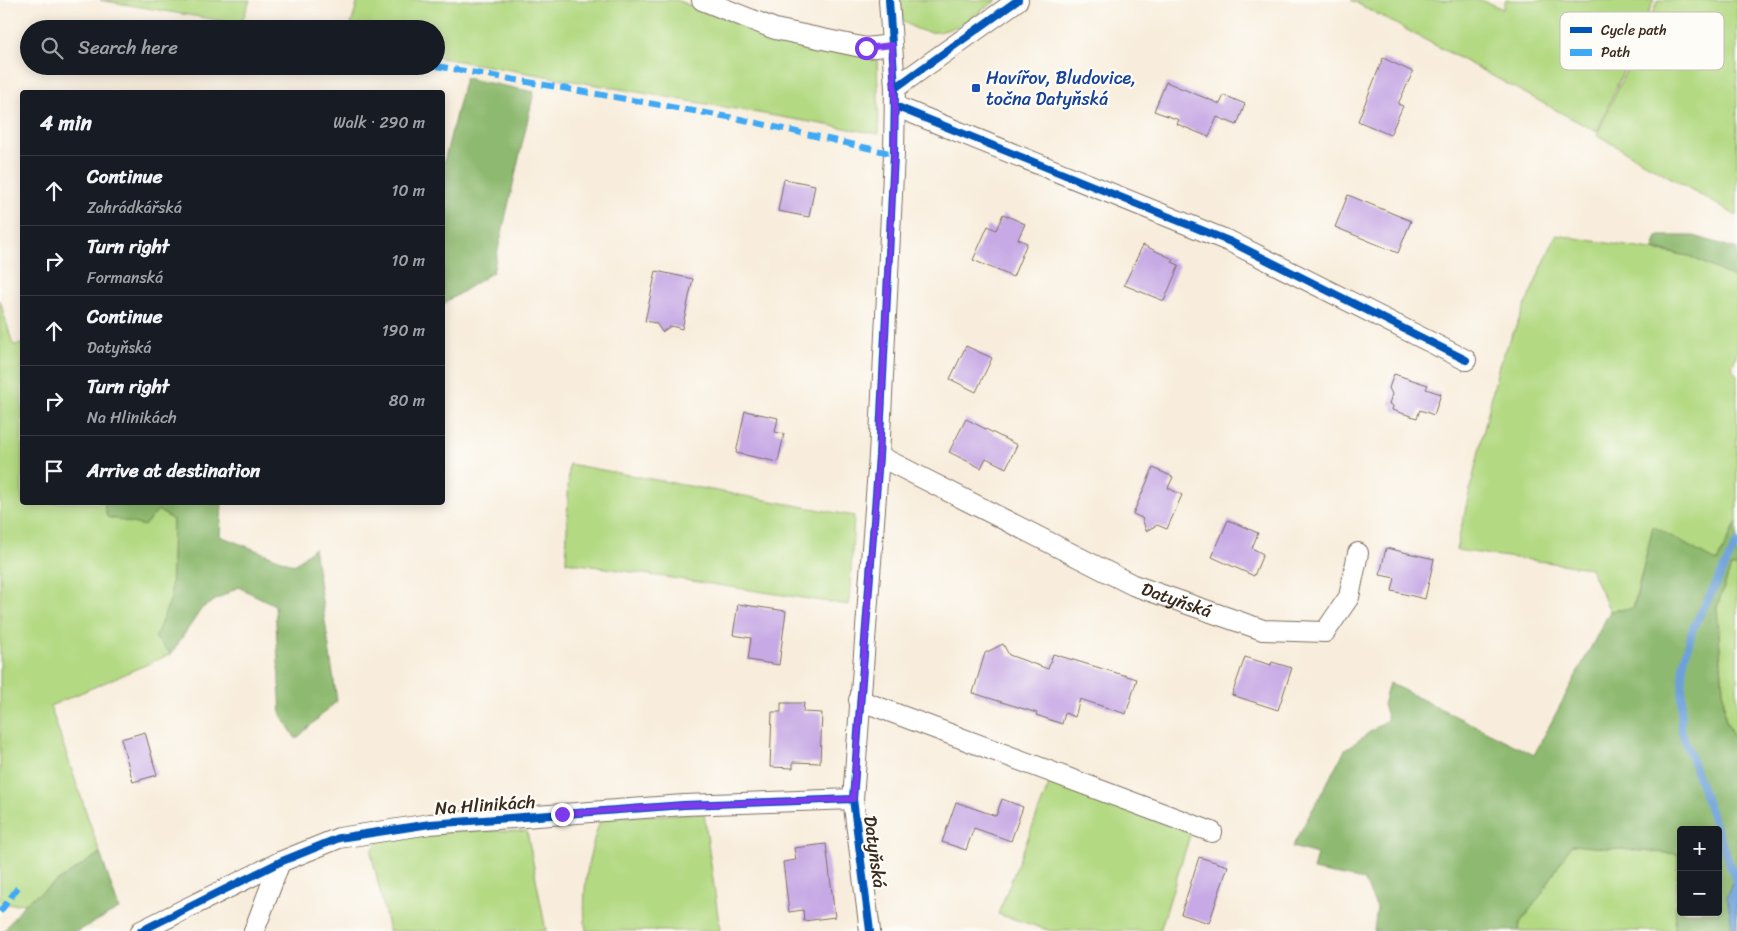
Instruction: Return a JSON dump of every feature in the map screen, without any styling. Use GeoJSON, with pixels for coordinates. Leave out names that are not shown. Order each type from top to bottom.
{"type":"FeatureCollection","features":[{"type":"Feature","properties":{"kind":"street"},"geometry":{"type":"LineString","coordinates":[[702,0],[775,29],[866,48],[892,45]]}},
{"type":"Feature","properties":{"kind":"street","name":"Datyňská"},"geometry":{"type":"LineString","coordinates":[[870,931],[853,799],[859,700],[879,456],[895,97],[889,0]]}},
{"type":"Feature","properties":{"kind":"street"},"geometry":{"type":"LineString","coordinates":[[1018,0],[895,97],[1231,242],[1466,360]]}},
{"type":"Feature","properties":{"kind":"street","name":"Datyňská"},"geometry":{"type":"LineString","coordinates":[[879,456],[1132,585],[1263,630],[1325,632],[1349,597],[1358,553]]}},
{"type":"Feature","properties":{"kind":"street"},"geometry":{"type":"LineString","coordinates":[[859,700],[1212,832]]}},
{"type":"Feature","properties":{"kind":"street","name":"Na Hlinikách"},"geometry":{"type":"LineString","coordinates":[[141,931],[280,862],[339,838],[430,824],[684,805],[853,799]]}},
{"type":"Feature","properties":{"kind":"street"},"geometry":{"type":"LineString","coordinates":[[254,931],[280,862]]}},
{"type":"Feature","properties":{"kind":"green space"},"geometry":{"type":"Polygon","coordinates":[[[100,0],[250,0],[242,20],[218,20],[100,0]]]}},
{"type":"Feature","properties":{"kind":"green space"},"geometry":{"type":"Polygon","coordinates":[[[358,0],[676,0],[760,32],[877,59],[879,134],[445,59],[445,20],[352,20],[358,0]]]}},
{"type":"Feature","properties":{"kind":"green space"},"geometry":{"type":"Polygon","coordinates":[[[900,0],[997,0],[963,23],[952,28],[929,32],[916,29],[903,21],[900,0]]]}},
{"type":"Feature","properties":{"kind":"green space"},"geometry":{"type":"Polygon","coordinates":[[[1351,0],[1481,0],[1503,9],[1506,0],[1654,0],[1649,12],[1560,12],[1560,70],[1624,70],[1597,132],[1351,0]]]}},
{"type":"Feature","properties":{"kind":"green space"},"geometry":{"type":"Polygon","coordinates":[[[1658,0],[1737,0],[1737,216],[1597,135],[1626,70],[1724,70],[1724,12],[1653,12],[1658,0]]]}},
{"type":"Feature","properties":{"kind":"green space"},"geometry":{"type":"Polygon","coordinates":[[[465,78],[534,92],[493,272],[445,303],[445,158],[465,78]]]}},
{"type":"Feature","properties":{"kind":"green space"},"geometry":{"type":"Polygon","coordinates":[[[1556,235],[1689,256],[1737,279],[1737,352],[1732,368],[1737,375],[1737,522],[1717,562],[1653,527],[1633,608],[1610,611],[1590,568],[1456,550],[1499,365],[1556,235]]]}},
{"type":"Feature","properties":{"kind":"green space"},"geometry":{"type":"Polygon","coordinates":[[[1657,236],[1694,236],[1737,249],[1737,279],[1689,256],[1653,249],[1657,236]]]}},
{"type":"Feature","properties":{"kind":"green space"},"geometry":{"type":"Polygon","coordinates":[[[0,300],[13,345],[20,344],[20,505],[104,505],[107,517],[158,510],[173,520],[171,598],[155,638],[171,654],[50,706],[100,853],[25,903],[0,905],[0,300]]]}},
{"type":"Feature","properties":{"kind":"green space"},"geometry":{"type":"Polygon","coordinates":[[[569,464],[854,516],[849,605],[566,562],[569,464]]]}},
{"type":"Feature","properties":{"kind":"green space"},"geometry":{"type":"Polygon","coordinates":[[[104,505],[222,505],[220,536],[294,565],[314,548],[337,701],[296,739],[281,715],[275,605],[238,587],[202,608],[171,654],[155,638],[171,598],[173,520],[158,510],[144,526],[107,517],[104,505]]]}},
{"type":"Feature","properties":{"kind":"green space"},"geometry":{"type":"Polygon","coordinates":[[[1737,522],[1737,567],[1731,567],[1717,607],[1725,718],[1737,745],[1737,931],[1675,931],[1677,880],[1677,916],[1722,916],[1722,826],[1677,826],[1677,854],[1571,845],[1540,896],[1520,923],[1519,931],[1374,931],[1377,908],[1364,880],[1313,870],[1317,854],[1292,847],[1345,750],[1388,719],[1383,705],[1389,683],[1534,755],[1610,611],[1634,608],[1653,526],[1717,562],[1737,522]]]}},
{"type":"Feature","properties":{"kind":"green space"},"geometry":{"type":"Polygon","coordinates":[[[1731,566],[1737,567],[1737,745],[1725,718],[1717,607],[1731,566]]]}},
{"type":"Feature","properties":{"kind":"green space"},"geometry":{"type":"Polygon","coordinates":[[[1050,782],[1191,832],[1160,931],[1051,931],[998,914],[1050,782]]]}},
{"type":"Feature","properties":{"kind":"green space"},"geometry":{"type":"Polygon","coordinates":[[[704,813],[720,931],[586,931],[584,903],[589,858],[602,817],[704,813]]]}},
{"type":"Feature","properties":{"kind":"green space"},"geometry":{"type":"Polygon","coordinates":[[[385,831],[527,831],[546,931],[389,931],[371,852],[385,831]]]}},
{"type":"Feature","properties":{"kind":"green space"},"geometry":{"type":"Polygon","coordinates":[[[1571,845],[1677,854],[1675,931],[1519,931],[1520,923],[1540,896],[1571,845]]]}},
{"type":"Feature","properties":{"kind":"green space"},"geometry":{"type":"Polygon","coordinates":[[[100,853],[119,909],[78,931],[4,931],[25,903],[100,853]]]}},
{"type":"Feature","properties":{"kind":"water"},"geometry":{"type":"Polygon","coordinates":[[[1737,882],[1737,931],[1732,926],[1727,897],[1731,884],[1737,882]]]}},
{"type":"Feature","properties":{"kind":"building"},"geometry":{"type":"Polygon","coordinates":[[[1383,58],[1413,72],[1398,104],[1403,106],[1390,135],[1358,121],[1383,58]]]}},
{"type":"Feature","properties":{"kind":"building"},"geometry":{"type":"Polygon","coordinates":[[[1166,82],[1220,104],[1224,95],[1245,104],[1237,125],[1217,117],[1209,137],[1177,124],[1179,120],[1154,111],[1166,82]]]}},
{"type":"Feature","properties":{"kind":"building"},"geometry":{"type":"Polygon","coordinates":[[[784,179],[815,185],[809,217],[778,211],[784,179]]]}},
{"type":"Feature","properties":{"kind":"building"},"geometry":{"type":"Polygon","coordinates":[[[1348,195],[1411,221],[1398,253],[1335,227],[1348,195]]]}},
{"type":"Feature","properties":{"kind":"building"},"geometry":{"type":"Polygon","coordinates":[[[1003,214],[1025,224],[1018,239],[1027,243],[1013,277],[973,260],[988,226],[996,230],[1003,214]]]}},
{"type":"Feature","properties":{"kind":"building"},"geometry":{"type":"Polygon","coordinates":[[[1143,245],[1173,259],[1172,262],[1179,265],[1164,301],[1124,285],[1143,245]]]}},
{"type":"Feature","properties":{"kind":"building"},"geometry":{"type":"Polygon","coordinates":[[[656,271],[693,279],[682,329],[671,326],[662,332],[656,323],[645,321],[656,271]]]}},
{"type":"Feature","properties":{"kind":"building"},"geometry":{"type":"Polygon","coordinates":[[[966,346],[992,358],[976,392],[950,379],[966,346]]]}},
{"type":"Feature","properties":{"kind":"building"},"geometry":{"type":"Polygon","coordinates":[[[1394,374],[1428,385],[1426,389],[1441,394],[1434,415],[1420,410],[1417,418],[1392,410],[1393,406],[1389,404],[1392,394],[1389,388],[1394,374]]]}},
{"type":"Feature","properties":{"kind":"building"},"geometry":{"type":"Polygon","coordinates":[[[745,411],[778,418],[775,432],[784,434],[778,462],[736,453],[745,411]]]}},
{"type":"Feature","properties":{"kind":"building"},"geometry":{"type":"Polygon","coordinates":[[[966,419],[1017,445],[1006,468],[986,458],[981,468],[949,452],[966,419]]]}},
{"type":"Feature","properties":{"kind":"building"},"geometry":{"type":"Polygon","coordinates":[[[1153,468],[1173,477],[1168,488],[1182,495],[1167,529],[1157,525],[1146,531],[1142,518],[1133,514],[1153,468]]]}},
{"type":"Feature","properties":{"kind":"building"},"geometry":{"type":"Polygon","coordinates":[[[1228,520],[1258,533],[1252,548],[1263,554],[1254,576],[1212,557],[1228,520]]]}},
{"type":"Feature","properties":{"kind":"building"},"geometry":{"type":"Polygon","coordinates":[[[1386,548],[1434,559],[1425,599],[1392,591],[1395,578],[1380,575],[1386,548]]]}},
{"type":"Feature","properties":{"kind":"building"},"geometry":{"type":"Polygon","coordinates":[[[738,604],[786,611],[779,665],[748,660],[751,638],[733,635],[738,604]]]}},
{"type":"Feature","properties":{"kind":"building"},"geometry":{"type":"Polygon","coordinates":[[[1003,644],[1009,655],[1048,669],[1053,654],[1137,679],[1126,714],[1080,699],[1075,717],[1065,713],[1062,724],[1036,715],[1037,713],[973,693],[985,653],[1003,644]]]}},
{"type":"Feature","properties":{"kind":"building"},"geometry":{"type":"Polygon","coordinates":[[[1245,657],[1271,665],[1272,662],[1292,668],[1278,710],[1232,695],[1245,657]]]}},
{"type":"Feature","properties":{"kind":"building"},"geometry":{"type":"Polygon","coordinates":[[[781,703],[804,703],[803,712],[822,713],[820,763],[793,762],[793,768],[770,767],[772,712],[781,712],[781,703]]]}},
{"type":"Feature","properties":{"kind":"building"},"geometry":{"type":"Polygon","coordinates":[[[145,732],[157,775],[133,782],[121,739],[145,732]]]}},
{"type":"Feature","properties":{"kind":"building"},"geometry":{"type":"Polygon","coordinates":[[[1002,799],[1023,807],[1011,841],[974,828],[966,850],[942,842],[956,802],[996,816],[1002,799]]]}},
{"type":"Feature","properties":{"kind":"building"},"geometry":{"type":"Polygon","coordinates":[[[826,844],[835,917],[804,921],[803,910],[789,912],[783,862],[796,860],[794,848],[826,844]]]}},
{"type":"Feature","properties":{"kind":"building"},"geometry":{"type":"Polygon","coordinates":[[[1199,857],[1228,866],[1209,923],[1181,914],[1199,857]]]}},
{"type":"Feature","properties":{"kind":"waterway"},"geometry":{"type":"LineString","coordinates":[[1716,826],[1681,729],[1683,665],[1693,628],[1737,543]]}},
{"type":"Feature","properties":{"kind":"waterway"},"geometry":{"type":"LineString","coordinates":[[1722,843],[1737,884]]}},
{"type":"Feature","properties":{"kind":"marked path"},"geometry":{"type":"LineString","coordinates":[[445,68],[740,119],[894,154]]}},
{"type":"Feature","properties":{"kind":"marked path"},"geometry":{"type":"LineString","coordinates":[[0,912],[19,886]]}},
{"type":"Feature","properties":{"kind":"cycle path"},"geometry":{"type":"LineString","coordinates":[[870,931],[853,799],[879,456],[894,154],[895,88],[889,0]]}},
{"type":"Feature","properties":{"kind":"cycle path"},"geometry":{"type":"LineString","coordinates":[[895,88],[1018,0]]}},
{"type":"Feature","properties":{"kind":"cycle path"},"geometry":{"type":"LineString","coordinates":[[895,106],[1231,242],[1466,360]]}},
{"type":"Feature","properties":{"kind":"cycle path"},"geometry":{"type":"LineString","coordinates":[[141,931],[280,862],[339,838],[430,824],[684,805],[853,799]]}},
{"type":"Feature","properties":{"kind":"place","name":"Havířov, Bludovice, točna Datyňská"},"geometry":{"type":"Point","coordinates":[976,88]}},
{"type":"Feature","properties":{"kind":"route"},"geometry":{"type":"LineString","coordinates":[[562,814],[684,805],[853,799],[859,700],[879,456],[895,106],[892,45],[866,48]]}}]}
